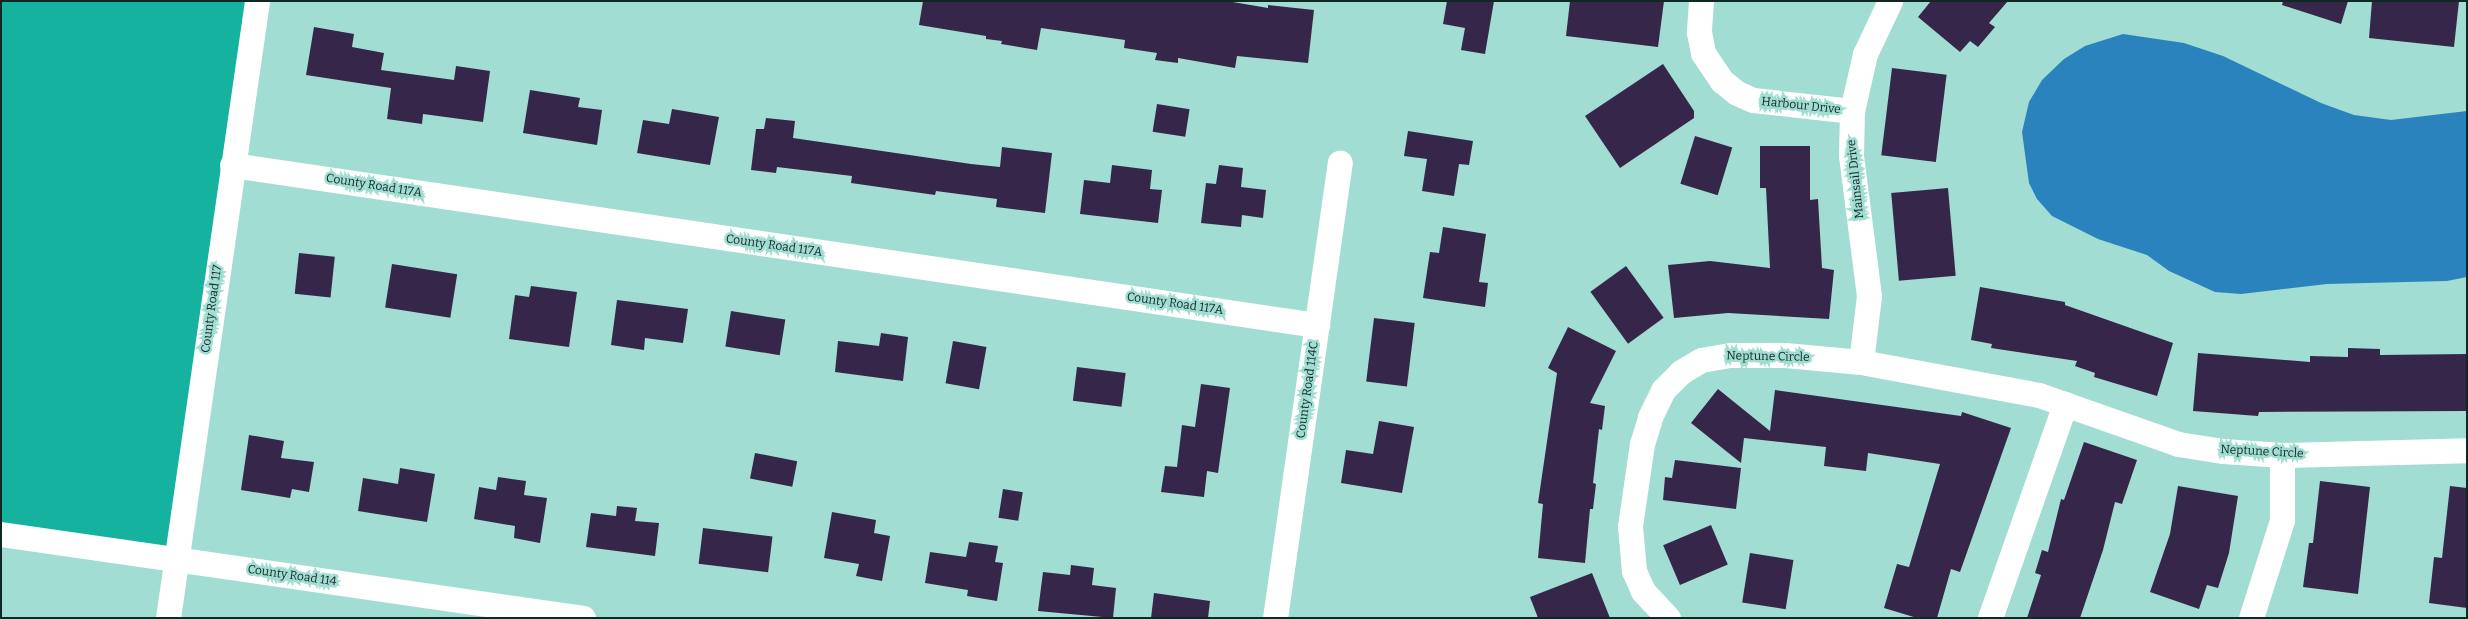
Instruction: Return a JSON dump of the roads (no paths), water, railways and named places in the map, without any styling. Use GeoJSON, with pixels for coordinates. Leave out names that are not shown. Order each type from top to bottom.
{"type":"FeatureCollection","features":[{"type":"Feature","properties":{"kind":"street","name":"County Road 117"},"geometry":{"type":"LineString","coordinates":[[168,618],[257,1]]}},
{"type":"Feature","properties":{"kind":"street","name":"Harbour Drive"},"geometry":{"type":"LineString","coordinates":[[1701,1],[1699,32],[1703,53],[1722,81],[1737,93],[1754,100],[1852,111]]}},
{"type":"Feature","properties":{"kind":"street","name":"Mainsail Drive"},"geometry":{"type":"LineString","coordinates":[[1861,362],[1870,296],[1851,155],[1852,111],[1865,54],[1890,1]]}},
{"type":"Feature","properties":{"kind":"street","name":"County Road 114C"},"geometry":{"type":"LineString","coordinates":[[1276,618],[1340,163]]}},
{"type":"Feature","properties":{"kind":"street","name":"County Road 117A"},"geometry":{"type":"LineString","coordinates":[[232,165],[1317,325]]}},
{"type":"Feature","properties":{"kind":"street","name":"Neptune Circle"},"geometry":{"type":"LineString","coordinates":[[1668,618],[1643,591],[1634,571],[1630,550],[1630,526],[1642,444],[1663,390],[1680,372],[1701,360],[1730,355],[1785,355],[1861,362],[2039,395],[2178,444],[2282,455],[2467,450]]}},
{"type":"Feature","properties":{"kind":"street"},"geometry":{"type":"LineString","coordinates":[[1990,618],[2065,404]]}},
{"type":"Feature","properties":{"kind":"street"},"geometry":{"type":"LineString","coordinates":[[2252,618],[2282,520],[2282,455]]}},
{"type":"Feature","properties":{"kind":"street","name":"County Road 114"},"geometry":{"type":"LineString","coordinates":[[1,534],[583,618]]}},
{"type":"Feature","properties":{"kind":"water"},"geometry":{"type":"Polygon","coordinates":[[[2123,34],[2184,43],[2223,56],[2321,103],[2354,115],[2391,120],[2467,111],[2467,277],[2447,281],[2327,284],[2241,294],[2215,292],[2169,271],[2147,255],[2098,239],[2052,216],[2037,199],[2029,183],[2022,132],[2029,102],[2042,80],[2064,59],[2085,46],[2123,34]]]}}]}
